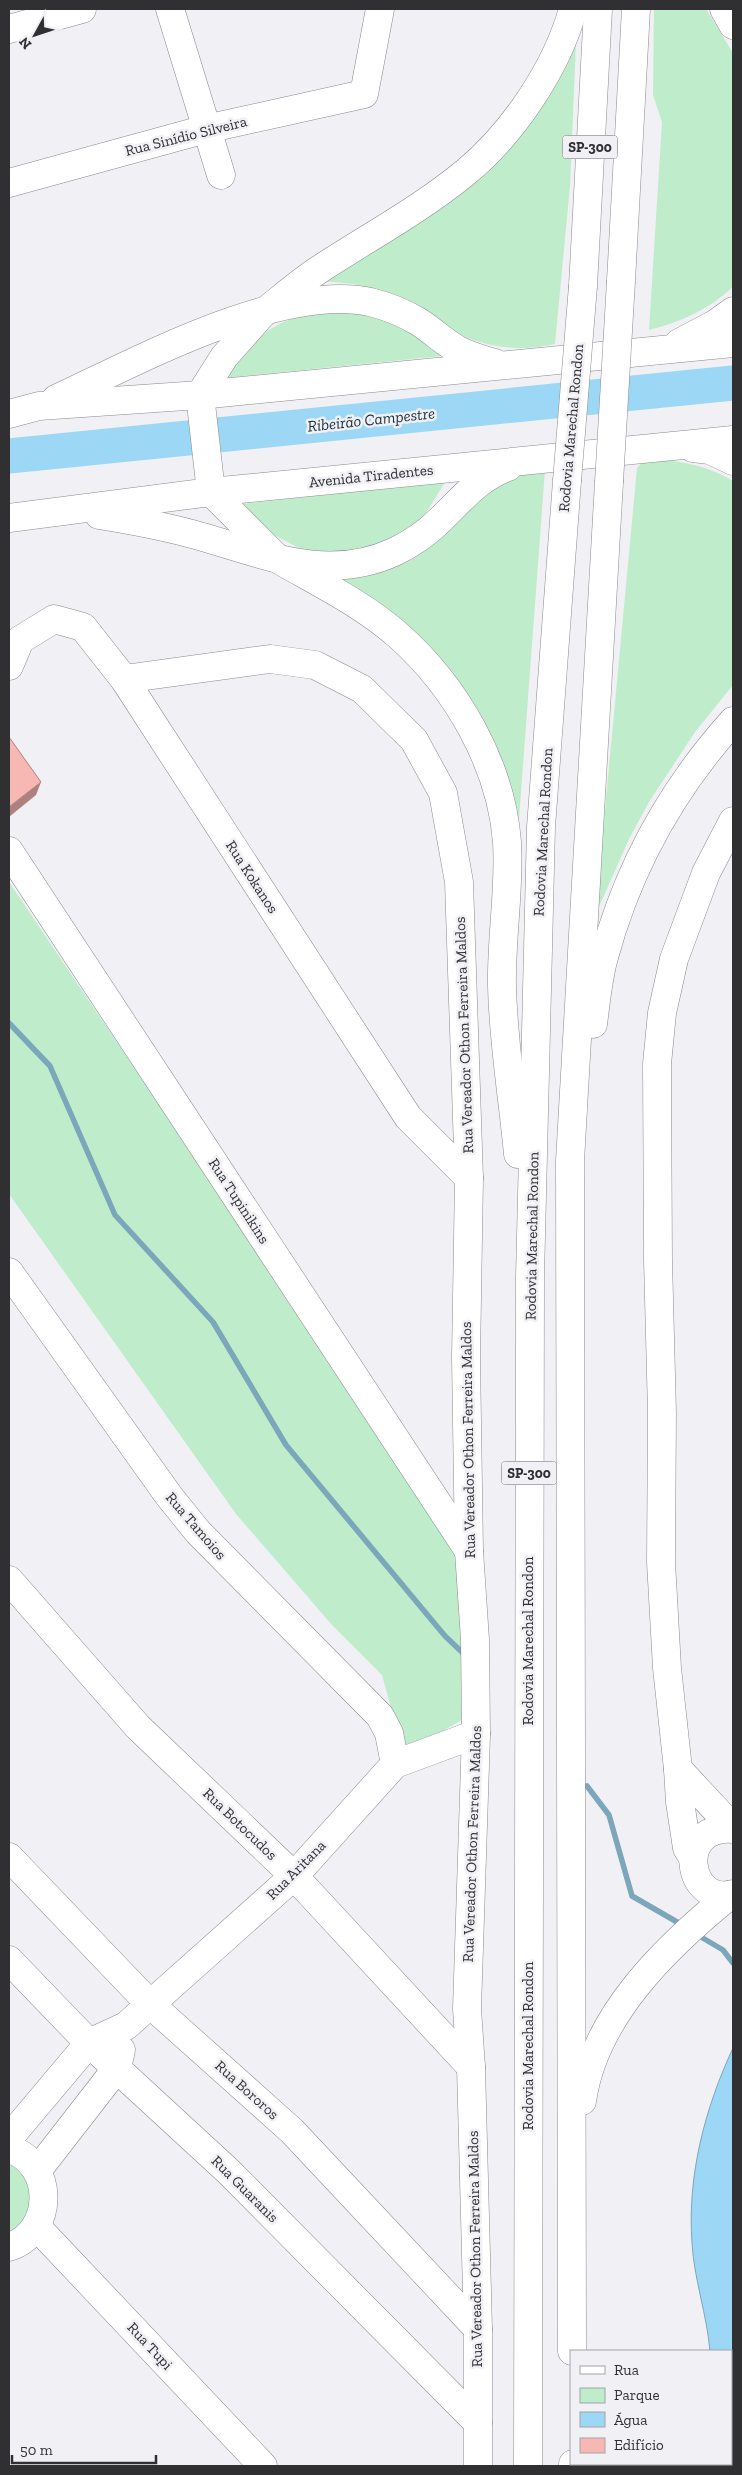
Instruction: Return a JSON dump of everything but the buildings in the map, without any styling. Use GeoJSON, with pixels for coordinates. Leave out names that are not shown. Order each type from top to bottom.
{"type":"FeatureCollection","features":[{"type":"Feature","properties":{"kind":"main road"},"geometry":{"type":"LineString","coordinates":[[9,29],[82,9]]}},
{"type":"Feature","properties":{"kind":"main road"},"geometry":{"type":"LineString","coordinates":[[170,9],[221,175]]}},
{"type":"Feature","properties":{"kind":"main road","name":"Rua Sinídio Silveira"},"geometry":{"type":"LineString","coordinates":[[9,183],[206,129],[364,94],[380,9]]}},
{"type":"Feature","properties":{"kind":"main road"},"geometry":{"type":"LineString","coordinates":[[530,1276],[502,986],[506,842],[495,786],[482,750],[460,708],[432,669],[398,636],[360,607],[281,561],[210,489],[201,402],[224,356],[262,313],[318,271],[417,207],[467,171],[509,128],[544,78],[569,23],[573,9]]}},
{"type":"Feature","properties":{"kind":"main road","name":"Rodovia Marechal Rondon"},"geometry":{"type":"LineString","coordinates":[[528,2466],[530,1276],[541,827],[582,286],[598,9]]}},
{"type":"Feature","properties":{"kind":"main road","name":"SP-300"},"geometry":{"type":"LineString","coordinates":[[572,2350],[570,1161],[636,9]]}},
{"type":"Feature","properties":{"kind":"main road"},"geometry":{"type":"LineString","coordinates":[[724,9],[733,25]]}},
{"type":"Feature","properties":{"kind":"main road"},"geometry":{"type":"LineString","coordinates":[[9,414],[40,406],[222,325],[318,299],[344,298],[371,302],[396,310],[420,323],[458,350],[477,358],[517,365]]}},
{"type":"Feature","properties":{"kind":"main road"},"geometry":{"type":"LineString","coordinates":[[659,350],[688,339],[715,324],[733,311]]}},
{"type":"Feature","properties":{"kind":"main road"},"geometry":{"type":"LineString","coordinates":[[40,406],[201,402],[517,365],[733,343]]}},
{"type":"Feature","properties":{"kind":"main road","name":"Avenida Tiradentes"},"geometry":{"type":"LineString","coordinates":[[9,518],[75,510],[210,489],[733,440]]}},
{"type":"Feature","properties":{"kind":"main road"},"geometry":{"type":"LineString","coordinates":[[672,446],[710,450],[733,461]]}},
{"type":"Feature","properties":{"kind":"main road"},"geometry":{"type":"LineString","coordinates":[[75,510],[191,534],[281,561],[309,566],[338,566],[366,562],[393,552],[418,538],[433,526],[458,499],[479,482],[503,468],[528,459]]}},
{"type":"Feature","properties":{"kind":"main road","name":"Rua Kokanos"},"geometry":{"type":"LineString","coordinates":[[9,666],[20,640],[54,619],[83,627],[124,679],[408,1117],[469,1178]]}},
{"type":"Feature","properties":{"kind":"main road","name":"Rua Vereador Othon Ferreira Maldos"},"geometry":{"type":"LineString","coordinates":[[124,679],[270,659],[315,665],[362,689],[414,740],[444,793],[459,882],[469,1178],[466,1358],[469,1551],[475,1640],[476,1734],[467,2009],[471,2067],[478,2329],[478,2466]]}},
{"type":"Feature","properties":{"kind":"main road"},"geometry":{"type":"LineString","coordinates":[[570,1161],[604,958],[627,885],[661,817],[704,754],[733,721]]}},
{"type":"Feature","properties":{"kind":"main road"},"geometry":{"type":"LineString","coordinates":[[732,1895],[717,1894],[705,1888],[697,1878],[692,1856],[687,1848],[680,1802],[667,1668],[661,1562],[662,1413],[656,1064],[662,1014],[674,959],[706,873],[733,821]]}},
{"type":"Feature","properties":{"kind":"main road","name":"Rua Tupinikins"},"geometry":{"type":"LineString","coordinates":[[9,851],[469,1551]]}},
{"type":"Feature","properties":{"kind":"main road","name":"Rua Tamoios"},"geometry":{"type":"LineString","coordinates":[[9,1272],[169,1496],[198,1532],[380,1716],[389,1733],[395,1764]]}},
{"type":"Feature","properties":{"kind":"main road","name":"Rua Botocudos"},"geometry":{"type":"LineString","coordinates":[[9,1580],[138,1728],[294,1876],[471,2067]]}},
{"type":"Feature","properties":{"kind":"main road","name":"Rua Aritana"},"geometry":{"type":"LineString","coordinates":[[9,2138],[89,2043],[126,2026],[294,1876],[395,1764],[476,1734]]}},
{"type":"Feature","properties":{"kind":"main road"},"geometry":{"type":"LineString","coordinates":[[678,1769],[733,1829]]}},
{"type":"Feature","properties":{"kind":"main road"},"geometry":{"type":"LineString","coordinates":[[692,1856],[699,1841],[709,1833],[722,1828],[733,1829]]}},
{"type":"Feature","properties":{"kind":"main road","name":"Rua Bororos"},"geometry":{"type":"LineString","coordinates":[[9,1857],[150,2004],[292,2131],[478,2329]]}},
{"type":"Feature","properties":{"kind":"main road"},"geometry":{"type":"LineString","coordinates":[[571,2209],[582,2098],[588,2072],[600,2042],[622,2006],[663,1956],[684,1934],[732,1895]]}},
{"type":"Feature","properties":{"kind":"main road","name":"Rua Guaranis"},"geometry":{"type":"LineString","coordinates":[[9,1960],[89,2043],[228,2171],[478,2423]]}},
{"type":"Feature","properties":{"kind":"main road"},"geometry":{"type":"LineString","coordinates":[[37,2172],[117,2068],[126,2026]]}},
{"type":"Feature","properties":{"kind":"main road"},"geometry":{"type":"LineString","coordinates":[[9,2149],[27,2159],[37,2172],[43,2186],[44,2200],[42,2213],[36,2226],[26,2237],[9,2246]]}},
{"type":"Feature","properties":{"kind":"main road","name":"Rua Tupi"},"geometry":{"type":"LineString","coordinates":[[36,2226],[264,2466]]}},
{"type":"Feature","properties":{"kind":"green space"},"geometry":{"type":"Polygon","coordinates":[[[654,9],[706,9],[733,53],[733,287],[714,302],[694,314],[649,330],[662,122],[653,95],[654,9]]]}},
{"type":"Feature","properties":{"kind":"green space"},"geometry":{"type":"Polygon","coordinates":[[[576,42],[570,186],[555,344],[513,348],[495,346],[443,327],[374,289],[353,284],[317,281],[416,226],[464,192],[486,172],[508,149],[576,42]]]}},
{"type":"Feature","properties":{"kind":"green space"},"geometry":{"type":"Polygon","coordinates":[[[321,309],[378,314],[428,342],[442,356],[223,378],[246,351],[265,333],[287,320],[321,309]]]}},
{"type":"Feature","properties":{"kind":"green space"},"geometry":{"type":"Polygon","coordinates":[[[659,460],[697,466],[733,481],[733,685],[695,732],[649,802],[629,839],[595,916],[637,468],[643,461],[659,460]]]}},
{"type":"Feature","properties":{"kind":"green space"},"geometry":{"type":"Polygon","coordinates":[[[545,470],[517,846],[486,730],[328,580],[369,575],[408,559],[465,505],[511,477],[545,470]]]}},
{"type":"Feature","properties":{"kind":"green space"},"geometry":{"type":"Polygon","coordinates":[[[445,482],[426,513],[413,526],[399,536],[349,554],[313,552],[297,547],[265,530],[241,504],[445,482]]]}},
{"type":"Feature","properties":{"kind":"green space"},"geometry":{"type":"Polygon","coordinates":[[[9,882],[462,1555],[475,1712],[404,1754],[382,1675],[332,1625],[236,1514],[9,1194],[9,882]]]}},
{"type":"Feature","properties":{"kind":"green space"},"geometry":{"type":"Polygon","coordinates":[[[9,2155],[18,2159],[39,2198],[9,2240],[9,2155]]]}},
{"type":"Feature","properties":{"kind":"water"},"geometry":{"type":"Polygon","coordinates":[[[733,2048],[733,2466],[709,2466],[732,2465],[732,2350],[710,2350],[693,2257],[691,2218],[695,2168],[700,2143],[706,2118],[733,2048]]]}},
{"type":"Feature","properties":{"kind":"waterway","name":"Ribeirão Campestre"},"geometry":{"type":"LineString","coordinates":[[9,456],[733,383]]}},
{"type":"Feature","properties":{"kind":"waterway"},"geometry":{"type":"LineString","coordinates":[[9,1023],[50,1066],[115,1215],[213,1322],[286,1445],[445,1636],[466,1656]]}},
{"type":"Feature","properties":{"kind":"waterway"},"geometry":{"type":"LineString","coordinates":[[587,1786],[609,1815],[632,1896],[684,1926]]}},
{"type":"Feature","properties":{"kind":"waterway"},"geometry":{"type":"LineString","coordinates":[[696,1934],[723,1950],[733,1963]]}}]}
